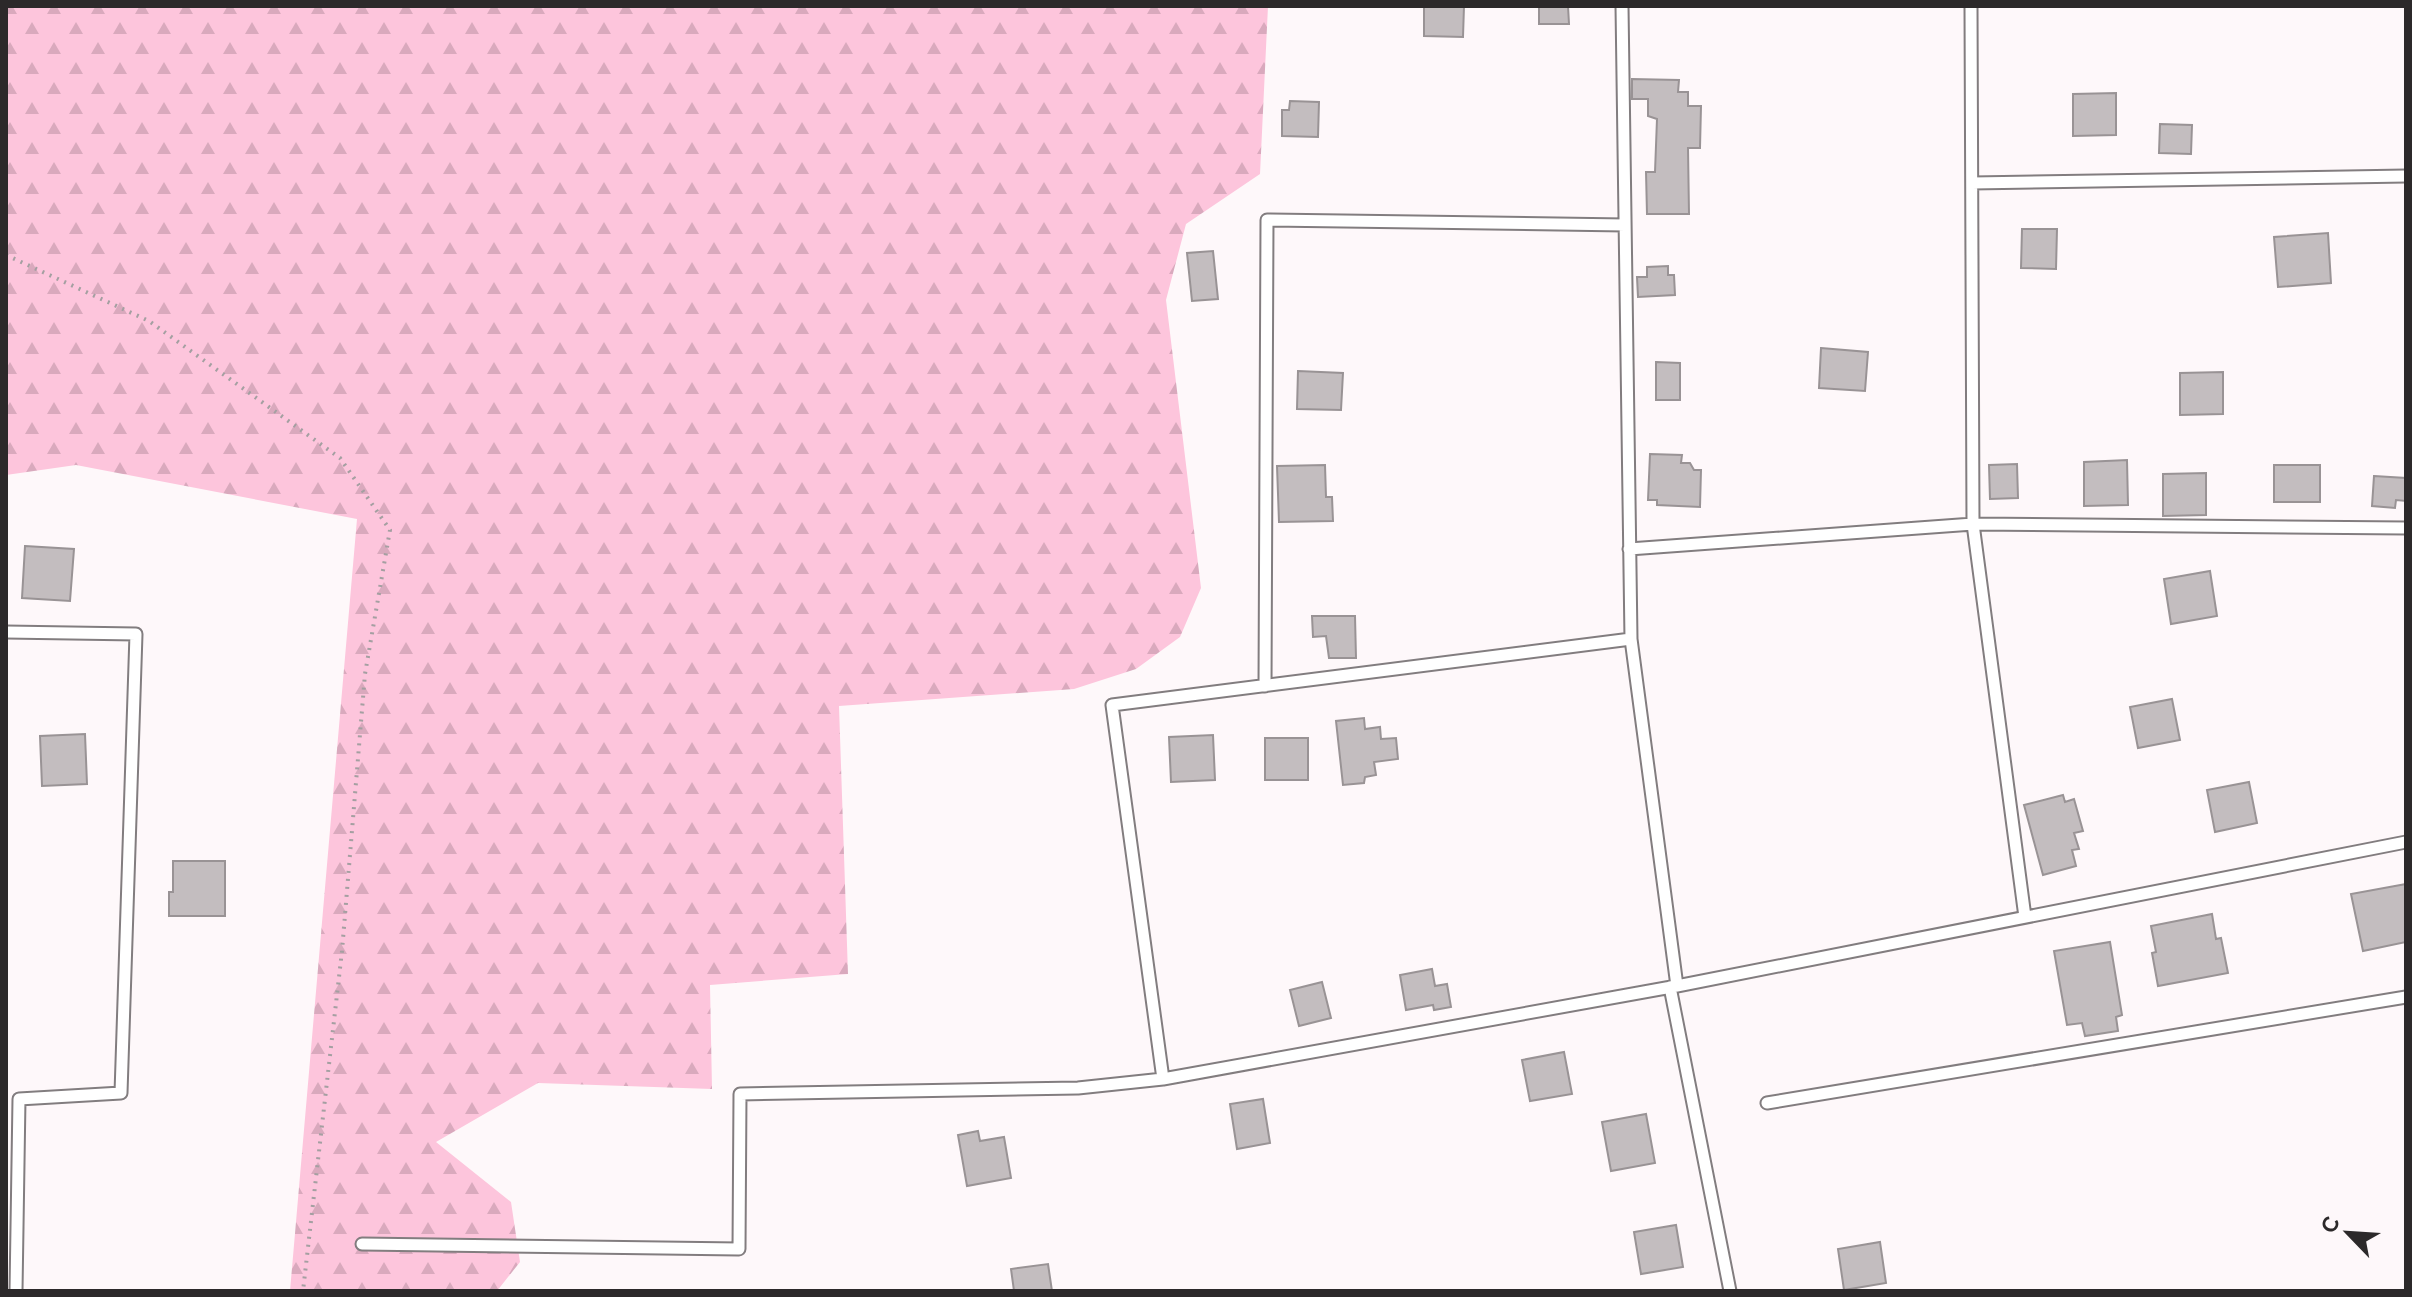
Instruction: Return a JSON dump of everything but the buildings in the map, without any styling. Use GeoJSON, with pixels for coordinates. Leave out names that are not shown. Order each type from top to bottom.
{"type":"FeatureCollection","features":[{"type":"Feature","properties":{"kind":"lane"},"geometry":{"type":"LineString","coordinates":[[1622,6],[1631,639],[1674,986],[1730,1291]]}},
{"type":"Feature","properties":{"kind":"lane"},"geometry":{"type":"LineString","coordinates":[[1971,6],[1973,524],[2025,917]]}},
{"type":"Feature","properties":{"kind":"lane"},"geometry":{"type":"LineString","coordinates":[[1972,183],[2406,176]]}},
{"type":"Feature","properties":{"kind":"lane"},"geometry":{"type":"LineString","coordinates":[[1265,686],[1267,220],[1625,225]]}},
{"type":"Feature","properties":{"kind":"lane"},"geometry":{"type":"LineString","coordinates":[[1629,549],[1973,524],[2406,528]]}},
{"type":"Feature","properties":{"kind":"lane"},"geometry":{"type":"LineString","coordinates":[[6,632],[136,634],[121,1093],[19,1099],[16,1291]]}},
{"type":"Feature","properties":{"kind":"lane"},"geometry":{"type":"LineString","coordinates":[[1163,1079],[1112,705],[1631,639]]}},
{"type":"Feature","properties":{"kind":"lane"},"geometry":{"type":"LineString","coordinates":[[362,1244],[739,1249],[740,1094],[1078,1088],[1163,1079],[1674,986],[2406,842]]}},
{"type":"Feature","properties":{"kind":"lane"},"geometry":{"type":"LineString","coordinates":[[1767,1103],[2406,997]]}},
{"type":"Feature","properties":{"kind":"path"},"geometry":{"type":"LineString","coordinates":[[6,255],[149,321],[340,458],[390,530],[365,674],[342,951],[303,1291]]}},
{"type":"Feature","properties":{"kind":"green space"},"geometry":{"type":"Polygon","coordinates":[[[6,6],[1268,6],[1260,174],[1186,224],[1166,300],[1201,588],[1180,637],[1136,669],[1074,689],[839,706],[848,974],[710,985],[712,1089],[538,1083],[436,1142],[511,1202],[520,1262],[497,1291],[290,1291],[357,519],[76,465],[6,475],[6,6]]]}}]}
